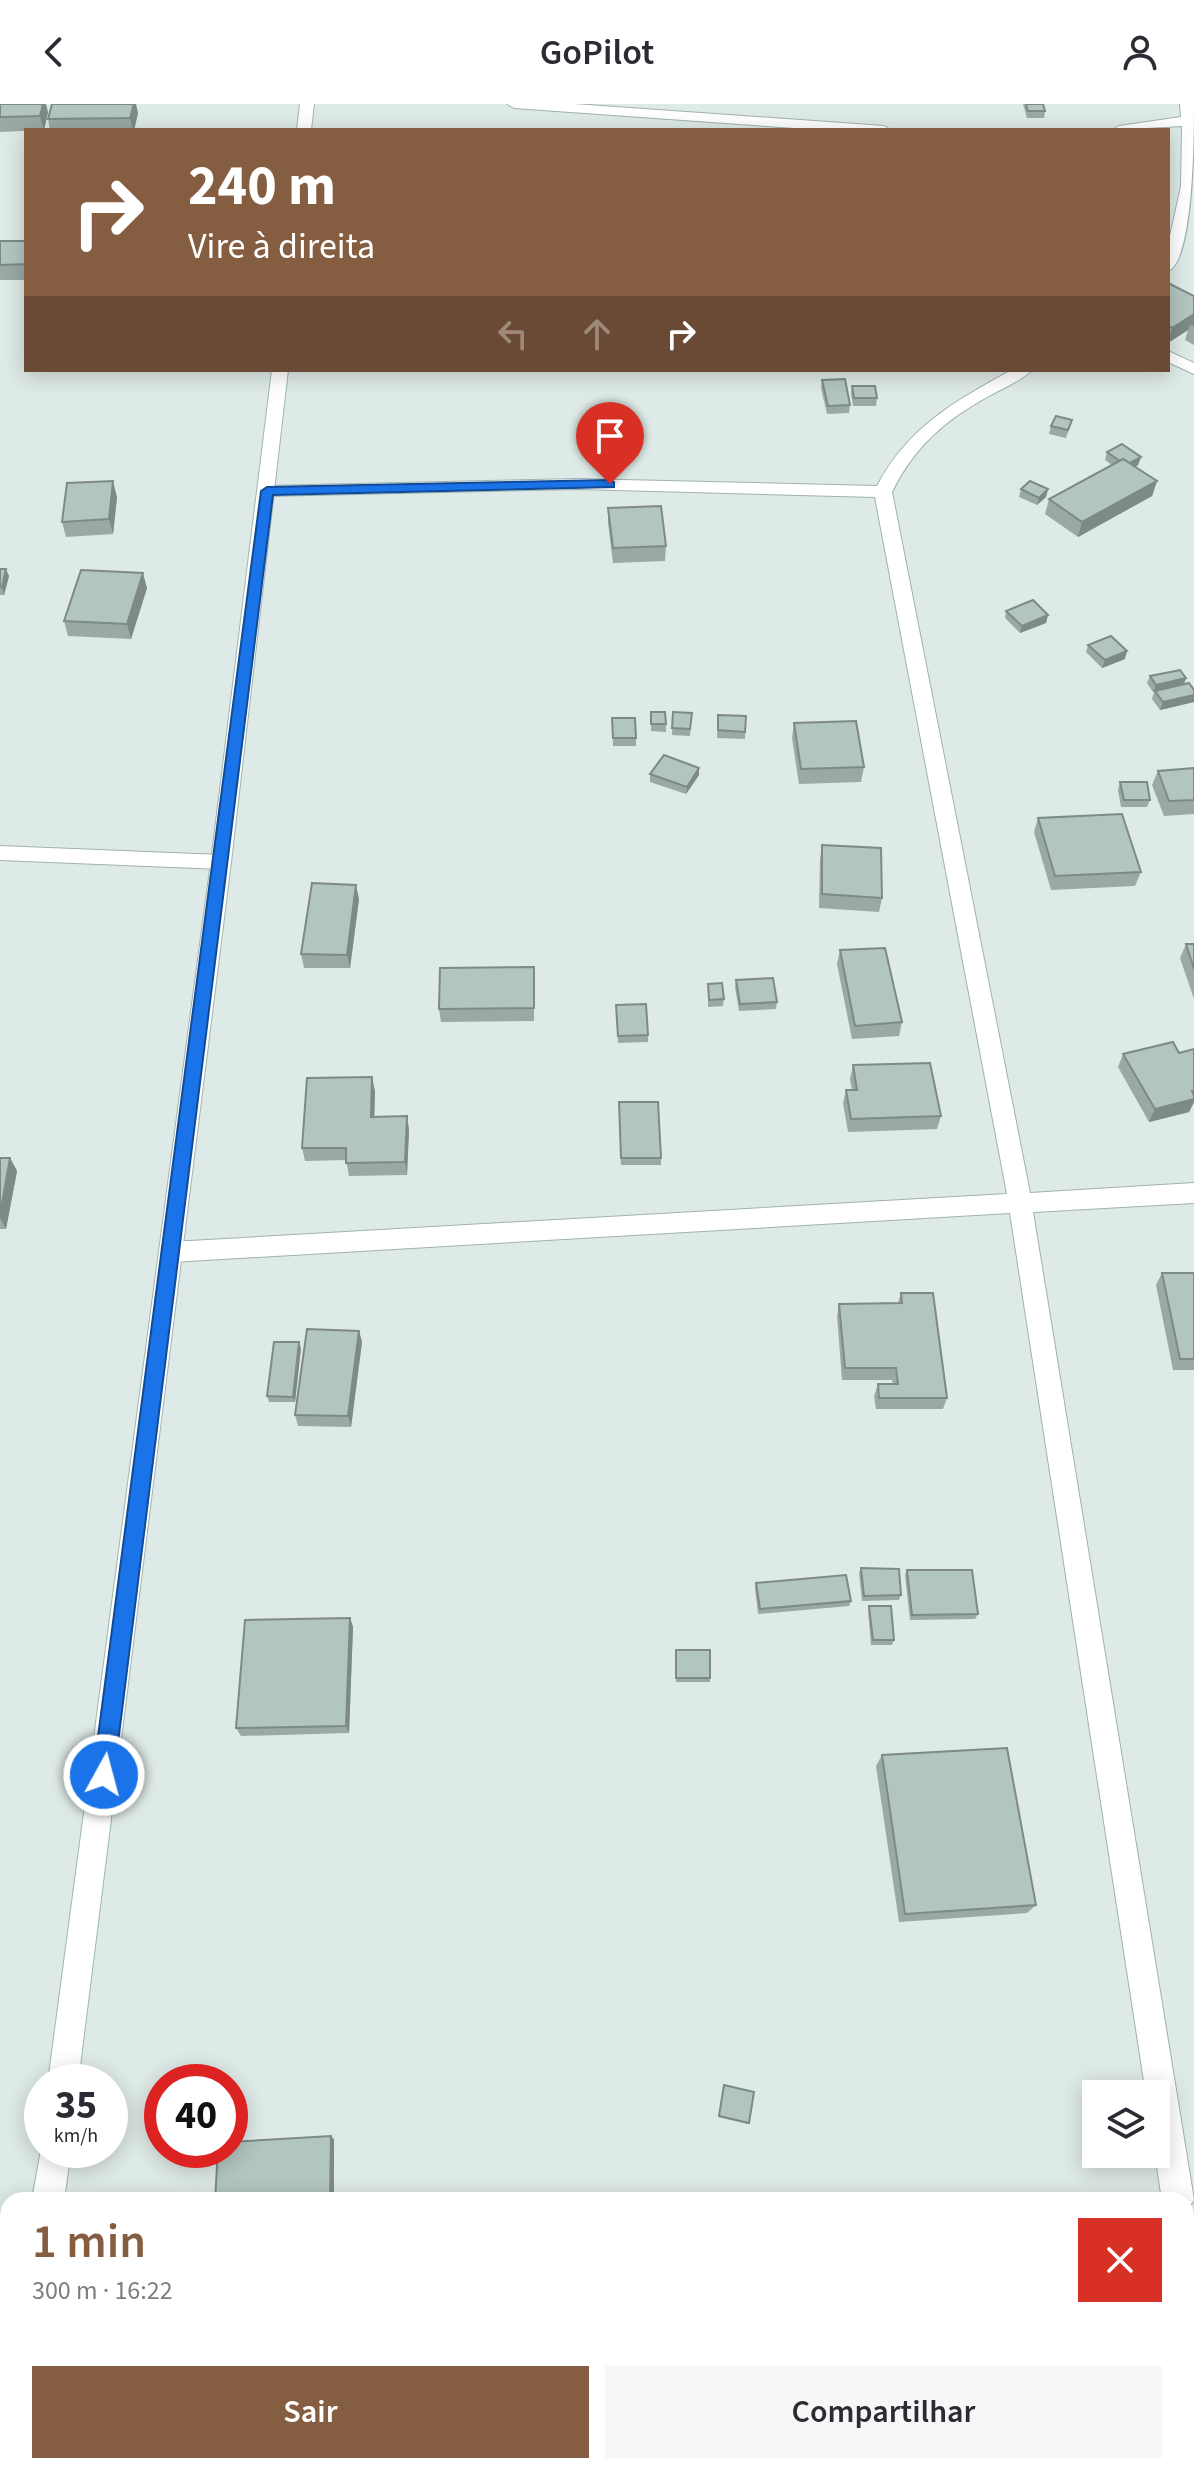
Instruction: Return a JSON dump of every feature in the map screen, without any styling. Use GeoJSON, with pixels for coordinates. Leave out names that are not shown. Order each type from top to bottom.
{"type":"FeatureCollection","features":[{"type":"Feature","properties":{"kind":"street"},"geometry":{"type":"LineString","coordinates":[[304,128],[307,104]]}},
{"type":"Feature","properties":{"kind":"street"},"geometry":{"type":"LineString","coordinates":[[514,104],[856,128]]}},
{"type":"Feature","properties":{"kind":"street"},"geometry":{"type":"LineString","coordinates":[[1170,261],[1178,243],[1192,120],[1187,104]]}},
{"type":"Feature","properties":{"kind":"street"},"geometry":{"type":"LineString","coordinates":[[1134,128],[1192,120]]}},
{"type":"Feature","properties":{"kind":"street"},"geometry":{"type":"LineString","coordinates":[[1170,357],[1194,369]]}},
{"type":"Feature","properties":{"kind":"street"},"geometry":{"type":"LineString","coordinates":[[65,2064],[172,1252],[280,372]]}},
{"type":"Feature","properties":{"kind":"street"},"geometry":{"type":"LineString","coordinates":[[1020,372],[960,405],[912,441],[894,466],[883,492],[1020,1203],[1177,2192]]}},
{"type":"Feature","properties":{"kind":"street"},"geometry":{"type":"LineString","coordinates":[[267,491],[579,484],[883,492]]}},
{"type":"Feature","properties":{"kind":"street"},"geometry":{"type":"LineString","coordinates":[[0,853],[221,862]]}},
{"type":"Feature","properties":{"kind":"street"},"geometry":{"type":"LineString","coordinates":[[172,1252],[1194,1193]]}},
{"type":"Feature","properties":{"kind":"street"},"geometry":{"type":"LineString","coordinates":[[49,2192],[52,2168]]}},
{"type":"Feature","properties":{"kind":"building"},"geometry":{"type":"Polygon","coordinates":[[[0,104],[43,104],[40,116],[0,117],[0,104]]]}},
{"type":"Feature","properties":{"kind":"building"},"geometry":{"type":"Polygon","coordinates":[[[52,104],[134,104],[130,118],[48,119],[52,104]]]}},
{"type":"Feature","properties":{"kind":"building"},"geometry":{"type":"Polygon","coordinates":[[[1026,104],[1043,104],[1045,111],[1028,111],[1026,104]]]}},
{"type":"Feature","properties":{"kind":"building"},"geometry":{"type":"Polygon","coordinates":[[[0,241],[24,241],[24,264],[0,265],[0,241]]]}},
{"type":"Feature","properties":{"kind":"building"},"geometry":{"type":"Polygon","coordinates":[[[1170,284],[1194,296],[1194,314],[1172,328],[1170,284]]]}},
{"type":"Feature","properties":{"kind":"building"},"geometry":{"type":"Polygon","coordinates":[[[845,379],[850,405],[828,406],[822,380],[845,379]]]}},
{"type":"Feature","properties":{"kind":"building"},"geometry":{"type":"Polygon","coordinates":[[[852,386],[875,386],[877,398],[854,398],[852,386]]]}},
{"type":"Feature","properties":{"kind":"building"},"geometry":{"type":"Polygon","coordinates":[[[1056,416],[1072,420],[1068,430],[1051,426],[1056,416]]]}},
{"type":"Feature","properties":{"kind":"building"},"geometry":{"type":"Polygon","coordinates":[[[1122,444],[1141,457],[1130,463],[1123,459],[1120,461],[1107,452],[1122,444]]]}},
{"type":"Feature","properties":{"kind":"building"},"geometry":{"type":"Polygon","coordinates":[[[1123,459],[1157,481],[1082,522],[1049,499],[1123,459]]]}},
{"type":"Feature","properties":{"kind":"building"},"geometry":{"type":"Polygon","coordinates":[[[113,481],[109,519],[62,522],[67,483],[113,481]]]}},
{"type":"Feature","properties":{"kind":"building"},"geometry":{"type":"Polygon","coordinates":[[[1030,481],[1048,489],[1039,498],[1021,489],[1030,481]]]}},
{"type":"Feature","properties":{"kind":"building"},"geometry":{"type":"Polygon","coordinates":[[[661,506],[666,546],[613,548],[608,508],[661,506]]]}},
{"type":"Feature","properties":{"kind":"building"},"geometry":{"type":"Polygon","coordinates":[[[0,569],[6,569],[2,587],[0,587],[0,569]]]}},
{"type":"Feature","properties":{"kind":"building"},"geometry":{"type":"Polygon","coordinates":[[[81,570],[143,573],[127,624],[64,621],[81,570]]]}},
{"type":"Feature","properties":{"kind":"building"},"geometry":{"type":"Polygon","coordinates":[[[1033,600],[1048,615],[1022,626],[1006,611],[1033,600]]]}},
{"type":"Feature","properties":{"kind":"building"},"geometry":{"type":"Polygon","coordinates":[[[1111,636],[1127,651],[1105,660],[1088,645],[1111,636]]]}},
{"type":"Feature","properties":{"kind":"building"},"geometry":{"type":"Polygon","coordinates":[[[1180,670],[1186,678],[1156,685],[1150,676],[1180,670]]]}},
{"type":"Feature","properties":{"kind":"building"},"geometry":{"type":"Polygon","coordinates":[[[1189,683],[1194,695],[1163,702],[1155,691],[1189,683]]]}},
{"type":"Feature","properties":{"kind":"building"},"geometry":{"type":"Polygon","coordinates":[[[651,712],[665,712],[666,724],[651,724],[651,712]]]}},
{"type":"Feature","properties":{"kind":"building"},"geometry":{"type":"Polygon","coordinates":[[[673,712],[692,713],[690,729],[672,728],[673,712]]]}},
{"type":"Feature","properties":{"kind":"building"},"geometry":{"type":"Polygon","coordinates":[[[718,715],[746,716],[745,732],[718,730],[718,715]]]}},
{"type":"Feature","properties":{"kind":"building"},"geometry":{"type":"Polygon","coordinates":[[[612,718],[635,718],[636,738],[613,738],[612,718]]]}},
{"type":"Feature","properties":{"kind":"building"},"geometry":{"type":"Polygon","coordinates":[[[856,721],[864,767],[801,769],[794,723],[856,721]]]}},
{"type":"Feature","properties":{"kind":"building"},"geometry":{"type":"Polygon","coordinates":[[[664,755],[699,768],[687,787],[650,774],[664,755]]]}},
{"type":"Feature","properties":{"kind":"building"},"geometry":{"type":"Polygon","coordinates":[[[1194,768],[1194,800],[1169,801],[1158,771],[1194,768]]]}},
{"type":"Feature","properties":{"kind":"building"},"geometry":{"type":"Polygon","coordinates":[[[1120,782],[1147,782],[1150,800],[1124,800],[1120,782]]]}},
{"type":"Feature","properties":{"kind":"building"},"geometry":{"type":"Polygon","coordinates":[[[1122,814],[1141,872],[1055,876],[1038,818],[1122,814]]]}},
{"type":"Feature","properties":{"kind":"building"},"geometry":{"type":"Polygon","coordinates":[[[822,845],[881,848],[882,898],[822,894],[822,845]]]}},
{"type":"Feature","properties":{"kind":"building"},"geometry":{"type":"Polygon","coordinates":[[[312,883],[356,885],[347,955],[301,954],[312,883]]]}},
{"type":"Feature","properties":{"kind":"building"},"geometry":{"type":"Polygon","coordinates":[[[1186,944],[1194,944],[1194,969],[1186,944]]]}},
{"type":"Feature","properties":{"kind":"building"},"geometry":{"type":"Polygon","coordinates":[[[885,948],[902,1022],[855,1026],[840,950],[885,948]]]}},
{"type":"Feature","properties":{"kind":"building"},"geometry":{"type":"Polygon","coordinates":[[[534,967],[534,1008],[439,1009],[440,968],[534,967]]]}},
{"type":"Feature","properties":{"kind":"building"},"geometry":{"type":"Polygon","coordinates":[[[773,978],[777,1002],[740,1004],[736,980],[773,978]]]}},
{"type":"Feature","properties":{"kind":"building"},"geometry":{"type":"Polygon","coordinates":[[[722,983],[724,999],[709,1000],[708,984],[722,983]]]}},
{"type":"Feature","properties":{"kind":"building"},"geometry":{"type":"Polygon","coordinates":[[[646,1004],[648,1035],[618,1036],[616,1005],[646,1004]]]}},
{"type":"Feature","properties":{"kind":"building"},"geometry":{"type":"Polygon","coordinates":[[[1173,1042],[1179,1053],[1194,1049],[1194,1099],[1155,1109],[1123,1054],[1173,1042]]]}},
{"type":"Feature","properties":{"kind":"building"},"geometry":{"type":"Polygon","coordinates":[[[930,1063],[941,1116],[851,1119],[846,1090],[857,1090],[853,1065],[930,1063]]]}},
{"type":"Feature","properties":{"kind":"building"},"geometry":{"type":"Polygon","coordinates":[[[372,1077],[371,1117],[407,1116],[405,1162],[346,1163],[346,1148],[302,1148],[307,1078],[372,1077]]]}},
{"type":"Feature","properties":{"kind":"building"},"geometry":{"type":"Polygon","coordinates":[[[619,1102],[658,1102],[661,1158],[621,1158],[619,1102]]]}},
{"type":"Feature","properties":{"kind":"building"},"geometry":{"type":"Polygon","coordinates":[[[0,1158],[10,1158],[0,1215],[0,1158]]]}},
{"type":"Feature","properties":{"kind":"building"},"geometry":{"type":"Polygon","coordinates":[[[1162,1273],[1194,1273],[1194,1359],[1180,1359],[1162,1273]]]}},
{"type":"Feature","properties":{"kind":"building"},"geometry":{"type":"Polygon","coordinates":[[[901,1293],[933,1293],[947,1398],[879,1398],[878,1384],[898,1384],[896,1368],[845,1368],[839,1304],[902,1303],[901,1293]]]}},
{"type":"Feature","properties":{"kind":"building"},"geometry":{"type":"Polygon","coordinates":[[[307,1329],[359,1331],[348,1416],[295,1415],[307,1329]]]}},
{"type":"Feature","properties":{"kind":"building"},"geometry":{"type":"Polygon","coordinates":[[[274,1342],[299,1342],[293,1397],[267,1396],[274,1342]]]}},
{"type":"Feature","properties":{"kind":"building"},"geometry":{"type":"Polygon","coordinates":[[[861,1568],[899,1569],[901,1595],[864,1596],[861,1568]]]}},
{"type":"Feature","properties":{"kind":"building"},"geometry":{"type":"Polygon","coordinates":[[[907,1570],[972,1570],[978,1614],[912,1615],[907,1570]]]}},
{"type":"Feature","properties":{"kind":"building"},"geometry":{"type":"Polygon","coordinates":[[[846,1575],[851,1601],[760,1609],[756,1583],[846,1575]]]}},
{"type":"Feature","properties":{"kind":"building"},"geometry":{"type":"Polygon","coordinates":[[[869,1606],[891,1606],[894,1640],[873,1640],[869,1606]]]}},
{"type":"Feature","properties":{"kind":"building"},"geometry":{"type":"Polygon","coordinates":[[[350,1618],[346,1726],[236,1728],[245,1620],[350,1618]]]}},
{"type":"Feature","properties":{"kind":"building"},"geometry":{"type":"Polygon","coordinates":[[[676,1650],[710,1650],[710,1678],[676,1678],[676,1650]]]}},
{"type":"Feature","properties":{"kind":"building"},"geometry":{"type":"Polygon","coordinates":[[[1007,1748],[1036,1905],[905,1914],[882,1755],[1007,1748]]]}},
{"type":"Feature","properties":{"kind":"building"},"geometry":{"type":"Polygon","coordinates":[[[724,2085],[754,2092],[749,2123],[719,2116],[724,2085]]]}},
{"type":"Feature","properties":{"kind":"building"},"geometry":{"type":"Polygon","coordinates":[[[331,2136],[330,2192],[215,2192],[217,2168],[248,2168],[248,2141],[331,2136]]]}},
{"type":"Feature","properties":{"kind":"route"},"geometry":{"type":"LineString","coordinates":[[104,1775],[267,491],[610,484]]}}]}
